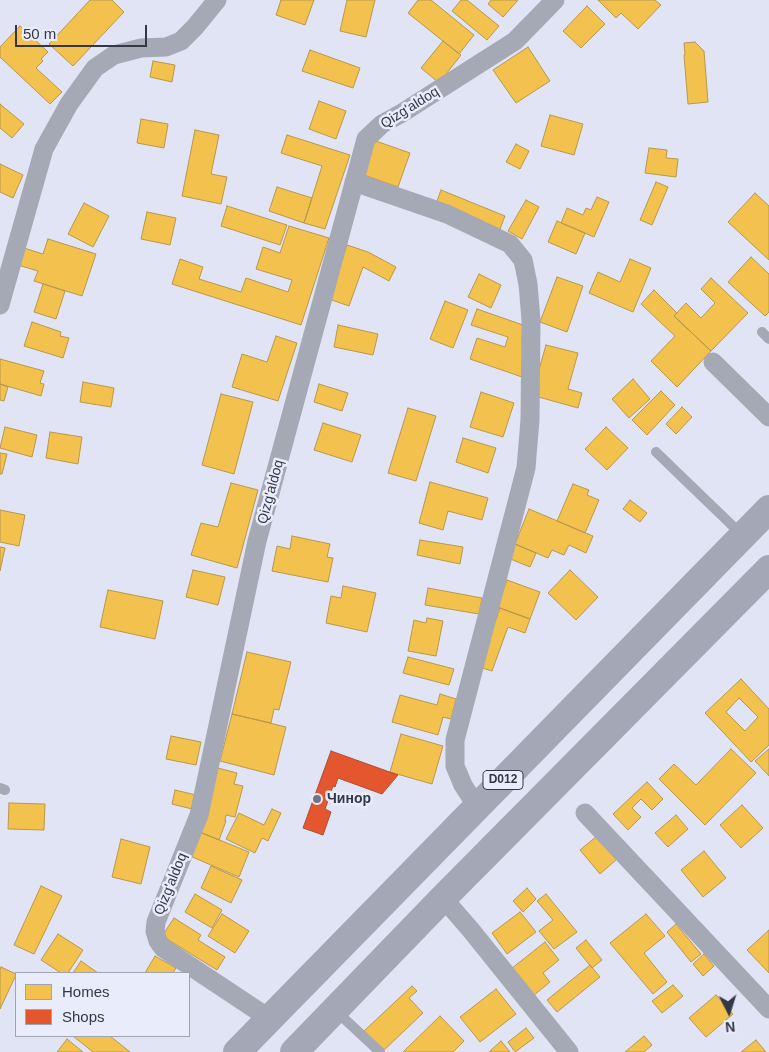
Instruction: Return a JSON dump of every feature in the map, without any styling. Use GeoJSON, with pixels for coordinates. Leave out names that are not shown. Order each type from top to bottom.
{"type":"FeatureCollection","features":[{"type":"Feature","properties":{"kind":"highway","name":"D012"},"geometry":{"type":"LineString","coordinates":[[237,1052],[769,509]]}},
{"type":"Feature","properties":{"kind":"highway","name":"D012"},"geometry":{"type":"LineString","coordinates":[[294,1052],[443,898],[769,569]]}},
{"type":"Feature","properties":{"kind":"highway"},"geometry":{"type":"LineString","coordinates":[[593,688],[606,688],[617,693],[624,703],[624,716]]}},
{"type":"Feature","properties":{"kind":"street"},"geometry":{"type":"LineString","coordinates":[[0,305],[44,149],[69,104],[95,68],[114,55],[141,48],[166,47],[181,41],[217,0]]}},
{"type":"Feature","properties":{"kind":"street","name":"Qizg'aldoq"},"geometry":{"type":"LineString","coordinates":[[270,1019],[163,948],[158,941],[155,931],[156,922],[199,814],[257,541],[366,139],[382,124],[515,41],[555,0]]}},
{"type":"Feature","properties":{"kind":"street"},"geometry":{"type":"LineString","coordinates":[[354,182],[446,214],[510,244],[523,260],[530,320],[530,420],[526,468],[455,740],[455,766],[463,785],[477,807]]}},
{"type":"Feature","properties":{"kind":"street"},"geometry":{"type":"LineString","coordinates":[[713,362],[769,417]]}},
{"type":"Feature","properties":{"kind":"street"},"geometry":{"type":"LineString","coordinates":[[586,813],[769,1009]]}},
{"type":"Feature","properties":{"kind":"street"},"geometry":{"type":"LineString","coordinates":[[443,898],[470,928],[569,1052]]}},
{"type":"Feature","properties":{"kind":"lane"},"geometry":{"type":"LineString","coordinates":[[656,452],[743,536]]}},
{"type":"Feature","properties":{"kind":"lane"},"geometry":{"type":"LineString","coordinates":[[335,1010],[380,1052]]}},
{"type":"Feature","properties":{"kind":"building: Homes"},"geometry":{"type":"Polygon","coordinates":[[[90,0],[112,0],[124,12],[73,66],[49,44],[90,0]]]}},
{"type":"Feature","properties":{"kind":"building: Homes"},"geometry":{"type":"Polygon","coordinates":[[[281,0],[314,0],[305,25],[276,15],[281,0]]]}},
{"type":"Feature","properties":{"kind":"building: Homes"},"geometry":{"type":"Polygon","coordinates":[[[347,0],[375,0],[366,37],[340,31],[347,0]]]}},
{"type":"Feature","properties":{"kind":"building: Homes"},"geometry":{"type":"Polygon","coordinates":[[[418,0],[431,0],[474,35],[459,54],[408,13],[418,0]]]}},
{"type":"Feature","properties":{"kind":"building: Homes"},"geometry":{"type":"Polygon","coordinates":[[[461,0],[467,0],[499,26],[487,40],[452,11],[461,0]]]}},
{"type":"Feature","properties":{"kind":"building: Homes"},"geometry":{"type":"Polygon","coordinates":[[[491,0],[518,0],[503,17],[488,4],[491,0]]]}},
{"type":"Feature","properties":{"kind":"building: Homes"},"geometry":{"type":"Polygon","coordinates":[[[598,0],[655,0],[661,5],[638,29],[621,13],[616,18],[598,0]]]}},
{"type":"Feature","properties":{"kind":"building: Homes"},"geometry":{"type":"Polygon","coordinates":[[[587,6],[605,24],[581,48],[563,31],[587,6]]]}},
{"type":"Feature","properties":{"kind":"building: Homes"},"geometry":{"type":"Polygon","coordinates":[[[20,26],[48,52],[36,68],[62,92],[50,104],[0,57],[0,47],[20,26]]]}},
{"type":"Feature","properties":{"kind":"building: Homes"},"geometry":{"type":"Polygon","coordinates":[[[443,41],[461,55],[439,83],[421,68],[443,41]]]}},
{"type":"Feature","properties":{"kind":"building: Homes"},"geometry":{"type":"Polygon","coordinates":[[[695,42],[704,51],[708,102],[688,104],[684,43],[695,42]]]}},
{"type":"Feature","properties":{"kind":"building: Homes"},"geometry":{"type":"Polygon","coordinates":[[[528,47],[550,81],[516,103],[493,70],[528,47]]]}},
{"type":"Feature","properties":{"kind":"building: Homes"},"geometry":{"type":"Polygon","coordinates":[[[310,50],[360,68],[353,88],[302,71],[310,50]]]}},
{"type":"Feature","properties":{"kind":"building: Homes"},"geometry":{"type":"Polygon","coordinates":[[[153,61],[175,65],[172,82],[150,77],[153,61]]]}},
{"type":"Feature","properties":{"kind":"building: Homes"},"geometry":{"type":"Polygon","coordinates":[[[319,101],[346,111],[336,139],[309,129],[319,101]]]}},
{"type":"Feature","properties":{"kind":"building: Homes"},"geometry":{"type":"Polygon","coordinates":[[[0,104],[24,124],[12,138],[0,128],[0,104]]]}},
{"type":"Feature","properties":{"kind":"building: Homes"},"geometry":{"type":"Polygon","coordinates":[[[550,115],[583,124],[574,155],[541,146],[550,115]]]}},
{"type":"Feature","properties":{"kind":"building: Homes"},"geometry":{"type":"Polygon","coordinates":[[[141,119],[168,124],[164,148],[137,143],[141,119]]]}},
{"type":"Feature","properties":{"kind":"building: Homes"},"geometry":{"type":"Polygon","coordinates":[[[195,130],[219,135],[211,174],[227,177],[221,204],[182,196],[195,130]]]}},
{"type":"Feature","properties":{"kind":"building: Homes"},"geometry":{"type":"Polygon","coordinates":[[[287,135],[350,155],[325,229],[304,223],[322,166],[281,153],[287,135]]]}},
{"type":"Feature","properties":{"kind":"building: Homes"},"geometry":{"type":"Polygon","coordinates":[[[373,140],[410,153],[398,187],[361,174],[373,140]]]}},
{"type":"Feature","properties":{"kind":"building: Homes"},"geometry":{"type":"Polygon","coordinates":[[[516,144],[529,151],[520,169],[506,162],[516,144]]]}},
{"type":"Feature","properties":{"kind":"building: Homes"},"geometry":{"type":"Polygon","coordinates":[[[649,148],[667,150],[666,158],[678,159],[676,177],[645,173],[649,148]]]}},
{"type":"Feature","properties":{"kind":"building: Homes"},"geometry":{"type":"Polygon","coordinates":[[[0,164],[23,175],[13,198],[0,192],[0,164]]]}},
{"type":"Feature","properties":{"kind":"building: Homes"},"geometry":{"type":"Polygon","coordinates":[[[656,182],[668,187],[652,225],[640,220],[656,182]]]}},
{"type":"Feature","properties":{"kind":"building: Homes"},"geometry":{"type":"Polygon","coordinates":[[[277,187],[312,198],[304,223],[269,211],[277,187]]]}},
{"type":"Feature","properties":{"kind":"building: Homes"},"geometry":{"type":"Polygon","coordinates":[[[441,190],[505,216],[500,229],[436,204],[441,190]]]}},
{"type":"Feature","properties":{"kind":"building: Homes"},"geometry":{"type":"Polygon","coordinates":[[[755,193],[769,206],[769,260],[728,222],[755,193]]]}},
{"type":"Feature","properties":{"kind":"building: Homes"},"geometry":{"type":"Polygon","coordinates":[[[597,197],[609,202],[594,237],[561,223],[567,208],[583,215],[586,208],[591,210],[597,197]]]}},
{"type":"Feature","properties":{"kind":"building: Homes"},"geometry":{"type":"Polygon","coordinates":[[[526,200],[539,207],[522,239],[508,231],[526,200]]]}},
{"type":"Feature","properties":{"kind":"building: Homes"},"geometry":{"type":"Polygon","coordinates":[[[84,203],[109,216],[93,247],[68,234],[84,203]]]}},
{"type":"Feature","properties":{"kind":"building: Homes"},"geometry":{"type":"Polygon","coordinates":[[[227,206],[287,225],[280,245],[221,226],[227,206]]]}},
{"type":"Feature","properties":{"kind":"building: Homes"},"geometry":{"type":"Polygon","coordinates":[[[147,212],[176,218],[170,245],[141,239],[147,212]]]}},
{"type":"Feature","properties":{"kind":"building: Homes"},"geometry":{"type":"Polygon","coordinates":[[[557,221],[585,233],[576,254],[548,242],[557,221]]]}},
{"type":"Feature","properties":{"kind":"building: Homes"},"geometry":{"type":"Polygon","coordinates":[[[289,226],[329,238],[301,325],[172,284],[180,259],[203,267],[199,279],[241,292],[246,278],[288,292],[292,280],[256,269],[263,247],[280,253],[289,226]]]}},
{"type":"Feature","properties":{"kind":"building: Homes"},"geometry":{"type":"Polygon","coordinates":[[[48,239],[96,254],[82,296],[34,281],[38,271],[18,265],[24,248],[43,254],[48,239]]]}},
{"type":"Feature","properties":{"kind":"building: Homes"},"geometry":{"type":"Polygon","coordinates":[[[347,245],[368,252],[396,267],[389,281],[363,267],[349,306],[329,299],[347,245]]]}},
{"type":"Feature","properties":{"kind":"building: Homes"},"geometry":{"type":"Polygon","coordinates":[[[751,257],[769,274],[769,312],[765,316],[728,282],[751,257]]]}},
{"type":"Feature","properties":{"kind":"building: Homes"},"geometry":{"type":"Polygon","coordinates":[[[630,259],[651,268],[633,312],[589,293],[598,272],[620,282],[630,259]]]}},
{"type":"Feature","properties":{"kind":"building: Homes"},"geometry":{"type":"Polygon","coordinates":[[[479,274],[501,285],[491,308],[468,297],[479,274]]]}},
{"type":"Feature","properties":{"kind":"building: Homes"},"geometry":{"type":"Polygon","coordinates":[[[557,277],[583,286],[567,332],[540,322],[557,277]]]}},
{"type":"Feature","properties":{"kind":"building: Homes"},"geometry":{"type":"Polygon","coordinates":[[[711,278],[748,313],[711,351],[674,316],[686,303],[701,318],[715,303],[701,289],[711,278]]]}},
{"type":"Feature","properties":{"kind":"building: Homes"},"geometry":{"type":"Polygon","coordinates":[[[43,284],[65,291],[56,319],[34,312],[43,284]]]}},
{"type":"Feature","properties":{"kind":"building: Homes"},"geometry":{"type":"Polygon","coordinates":[[[654,290],[677,313],[674,316],[711,351],[677,387],[651,361],[675,336],[641,304],[654,290]]]}},
{"type":"Feature","properties":{"kind":"building: Homes"},"geometry":{"type":"Polygon","coordinates":[[[445,301],[468,310],[453,348],[430,339],[445,301]]]}},
{"type":"Feature","properties":{"kind":"building: Homes"},"geometry":{"type":"Polygon","coordinates":[[[477,309],[523,325],[522,377],[470,359],[477,338],[505,347],[508,337],[471,325],[477,309]]]}},
{"type":"Feature","properties":{"kind":"building: Homes"},"geometry":{"type":"Polygon","coordinates":[[[32,322],[61,332],[60,336],[69,338],[63,358],[24,346],[32,322]]]}},
{"type":"Feature","properties":{"kind":"building: Homes"},"geometry":{"type":"Polygon","coordinates":[[[338,325],[378,334],[373,355],[334,347],[338,325]]]}},
{"type":"Feature","properties":{"kind":"building: Homes"},"geometry":{"type":"Polygon","coordinates":[[[276,336],[297,343],[278,401],[232,387],[242,354],[267,362],[276,336]]]}},
{"type":"Feature","properties":{"kind":"building: Homes"},"geometry":{"type":"Polygon","coordinates":[[[546,345],[578,353],[568,389],[582,393],[578,408],[535,396],[533,391],[546,345]]]}},
{"type":"Feature","properties":{"kind":"building: Homes"},"geometry":{"type":"Polygon","coordinates":[[[0,359],[44,371],[40,383],[44,384],[41,396],[0,384],[0,359]]]}},
{"type":"Feature","properties":{"kind":"building: Homes"},"geometry":{"type":"Polygon","coordinates":[[[633,379],[650,399],[629,418],[612,399],[633,379]]]}},
{"type":"Feature","properties":{"kind":"building: Homes"},"geometry":{"type":"Polygon","coordinates":[[[83,382],[114,388],[111,407],[80,402],[83,382]]]}},
{"type":"Feature","properties":{"kind":"building: Homes"},"geometry":{"type":"Polygon","coordinates":[[[0,384],[8,387],[4,401],[0,400],[0,384]]]}},
{"type":"Feature","properties":{"kind":"building: Homes"},"geometry":{"type":"Polygon","coordinates":[[[319,384],[348,393],[342,411],[314,402],[319,384]]]}},
{"type":"Feature","properties":{"kind":"building: Homes"},"geometry":{"type":"Polygon","coordinates":[[[661,391],[675,405],[647,435],[632,420],[661,391]]]}},
{"type":"Feature","properties":{"kind":"building: Homes"},"geometry":{"type":"Polygon","coordinates":[[[481,392],[514,403],[503,437],[470,427],[481,392]]]}},
{"type":"Feature","properties":{"kind":"building: Homes"},"geometry":{"type":"Polygon","coordinates":[[[221,394],[253,402],[234,474],[202,465],[221,394]]]}},
{"type":"Feature","properties":{"kind":"building: Homes"},"geometry":{"type":"Polygon","coordinates":[[[682,407],[692,417],[676,434],[666,424],[682,407]]]}},
{"type":"Feature","properties":{"kind":"building: Homes"},"geometry":{"type":"Polygon","coordinates":[[[408,408],[436,416],[416,481],[388,473],[408,408]]]}},
{"type":"Feature","properties":{"kind":"building: Homes"},"geometry":{"type":"Polygon","coordinates":[[[323,423],[361,435],[352,462],[314,450],[323,423]]]}},
{"type":"Feature","properties":{"kind":"building: Homes"},"geometry":{"type":"Polygon","coordinates":[[[5,427],[37,435],[32,457],[0,448],[5,427]]]}},
{"type":"Feature","properties":{"kind":"building: Homes"},"geometry":{"type":"Polygon","coordinates":[[[606,427],[628,448],[607,470],[585,449],[606,427]]]}},
{"type":"Feature","properties":{"kind":"building: Homes"},"geometry":{"type":"Polygon","coordinates":[[[50,432],[82,437],[78,464],[46,458],[50,432]]]}},
{"type":"Feature","properties":{"kind":"building: Homes"},"geometry":{"type":"Polygon","coordinates":[[[463,438],[496,448],[488,473],[456,462],[463,438]]]}},
{"type":"Feature","properties":{"kind":"building: Homes"},"geometry":{"type":"Polygon","coordinates":[[[0,453],[7,454],[2,474],[0,474],[0,453]]]}},
{"type":"Feature","properties":{"kind":"building: Homes"},"geometry":{"type":"Polygon","coordinates":[[[430,482],[488,498],[482,520],[448,511],[443,530],[419,523],[430,482]]]}},
{"type":"Feature","properties":{"kind":"building: Homes"},"geometry":{"type":"Polygon","coordinates":[[[231,483],[258,490],[237,568],[191,555],[201,523],[218,527],[231,483]]]}},
{"type":"Feature","properties":{"kind":"building: Homes"},"geometry":{"type":"Polygon","coordinates":[[[573,484],[589,490],[587,495],[599,500],[585,533],[557,521],[573,484]]]}},
{"type":"Feature","properties":{"kind":"building: Homes"},"geometry":{"type":"Polygon","coordinates":[[[630,500],[647,513],[640,522],[623,509],[630,500]]]}},
{"type":"Feature","properties":{"kind":"building: Homes"},"geometry":{"type":"Polygon","coordinates":[[[529,509],[593,536],[586,553],[569,545],[564,555],[552,550],[548,558],[515,544],[529,509]]]}},
{"type":"Feature","properties":{"kind":"building: Homes"},"geometry":{"type":"Polygon","coordinates":[[[0,510],[25,515],[19,546],[0,542],[0,510]]]}},
{"type":"Feature","properties":{"kind":"building: Homes"},"geometry":{"type":"Polygon","coordinates":[[[292,536],[330,544],[327,557],[333,558],[328,582],[272,571],[277,546],[290,549],[292,536]]]}},
{"type":"Feature","properties":{"kind":"building: Homes"},"geometry":{"type":"Polygon","coordinates":[[[420,540],[463,547],[460,564],[417,555],[420,540]]]}},
{"type":"Feature","properties":{"kind":"building: Homes"},"geometry":{"type":"Polygon","coordinates":[[[515,544],[536,553],[530,567],[508,558],[515,544]]]}},
{"type":"Feature","properties":{"kind":"building: Homes"},"geometry":{"type":"Polygon","coordinates":[[[0,547],[5,548],[0,571],[0,547]]]}},
{"type":"Feature","properties":{"kind":"building: Homes"},"geometry":{"type":"Polygon","coordinates":[[[193,570],[225,577],[218,605],[186,597],[193,570]]]}},
{"type":"Feature","properties":{"kind":"building: Homes"},"geometry":{"type":"Polygon","coordinates":[[[570,570],[598,597],[576,620],[548,593],[570,570]]]}},
{"type":"Feature","properties":{"kind":"building: Homes"},"geometry":{"type":"Polygon","coordinates":[[[507,580],[540,592],[530,619],[497,607],[507,580]]]}},
{"type":"Feature","properties":{"kind":"building: Homes"},"geometry":{"type":"Polygon","coordinates":[[[343,586],[376,593],[367,632],[326,623],[331,596],[341,598],[343,586]]]}},
{"type":"Feature","properties":{"kind":"building: Homes"},"geometry":{"type":"Polygon","coordinates":[[[428,588],[482,598],[479,614],[425,605],[428,588]]]}},
{"type":"Feature","properties":{"kind":"building: Homes"},"geometry":{"type":"Polygon","coordinates":[[[108,590],[163,601],[155,639],[100,627],[108,590]]]}},
{"type":"Feature","properties":{"kind":"building: Homes"},"geometry":{"type":"Polygon","coordinates":[[[500,608],[530,619],[525,633],[508,627],[492,671],[479,667],[500,608]]]}},
{"type":"Feature","properties":{"kind":"building: Homes"},"geometry":{"type":"Polygon","coordinates":[[[427,618],[443,621],[436,656],[408,651],[414,620],[426,623],[427,618]]]}},
{"type":"Feature","properties":{"kind":"building: Homes"},"geometry":{"type":"Polygon","coordinates":[[[247,652],[291,662],[279,710],[274,709],[271,723],[232,714],[247,652]]]}},
{"type":"Feature","properties":{"kind":"building: Homes"},"geometry":{"type":"Polygon","coordinates":[[[408,657],[454,669],[449,685],[403,673],[408,657]]]}},
{"type":"Feature","properties":{"kind":"building: Homes"},"geometry":{"type":"Polygon","coordinates":[[[741,679],[769,709],[769,745],[751,762],[705,713],[741,679]],[[739,698],[726,712],[745,731],[758,717],[739,698]]]}},
{"type":"Feature","properties":{"kind":"building: Homes"},"geometry":{"type":"Polygon","coordinates":[[[440,694],[456,699],[451,719],[443,717],[438,735],[392,722],[400,695],[437,705],[440,694]]]}},
{"type":"Feature","properties":{"kind":"building: Homes"},"geometry":{"type":"Polygon","coordinates":[[[232,714],[286,727],[274,775],[220,761],[232,714]]]}},
{"type":"Feature","properties":{"kind":"building: Homes"},"geometry":{"type":"Polygon","coordinates":[[[401,734],[443,746],[432,784],[390,772],[401,734]]]}},
{"type":"Feature","properties":{"kind":"building: Homes"},"geometry":{"type":"Polygon","coordinates":[[[171,736],[201,742],[196,765],[166,759],[171,736]]]}},
{"type":"Feature","properties":{"kind":"building: Homes"},"geometry":{"type":"Polygon","coordinates":[[[731,749],[756,773],[705,825],[659,779],[674,764],[696,785],[731,749]]]}},
{"type":"Feature","properties":{"kind":"building: Homes"},"geometry":{"type":"Polygon","coordinates":[[[769,749],[769,776],[755,761],[769,749]]]}},
{"type":"Feature","properties":{"kind":"building: Homes"},"geometry":{"type":"Polygon","coordinates":[[[218,768],[237,773],[234,784],[243,786],[235,817],[226,815],[226,821],[219,840],[199,832],[218,768]]]}},
{"type":"Feature","properties":{"kind":"building: Homes"},"geometry":{"type":"Polygon","coordinates":[[[647,782],[663,799],[652,810],[641,799],[632,808],[641,817],[628,830],[613,814],[647,782]]]}},
{"type":"Feature","properties":{"kind":"building: Homes"},"geometry":{"type":"Polygon","coordinates":[[[175,790],[196,795],[192,809],[172,804],[175,790]]]}},
{"type":"Feature","properties":{"kind":"building: Homes"},"geometry":{"type":"Polygon","coordinates":[[[9,803],[45,804],[44,830],[8,829],[9,803]]]}},
{"type":"Feature","properties":{"kind":"building: Homes"},"geometry":{"type":"Polygon","coordinates":[[[742,805],[763,828],[741,848],[720,825],[742,805]]]}},
{"type":"Feature","properties":{"kind":"building: Homes"},"geometry":{"type":"Polygon","coordinates":[[[272,809],[281,813],[268,841],[262,838],[255,853],[226,839],[239,813],[264,825],[272,809]]]}},
{"type":"Feature","properties":{"kind":"building: Homes"},"geometry":{"type":"Polygon","coordinates":[[[676,815],[688,829],[668,847],[655,833],[676,815]]]}},
{"type":"Feature","properties":{"kind":"building: Homes"},"geometry":{"type":"Polygon","coordinates":[[[200,832],[249,852],[239,877],[190,856],[200,832]]]}},
{"type":"Feature","properties":{"kind":"building: Homes"},"geometry":{"type":"Polygon","coordinates":[[[597,836],[617,859],[600,874],[580,850],[597,836]]]}},
{"type":"Feature","properties":{"kind":"building: Homes"},"geometry":{"type":"Polygon","coordinates":[[[121,839],[150,847],[141,884],[112,877],[121,839]]]}},
{"type":"Feature","properties":{"kind":"building: Homes"},"geometry":{"type":"Polygon","coordinates":[[[704,851],[726,878],[703,897],[681,870],[704,851]]]}},
{"type":"Feature","properties":{"kind":"building: Homes"},"geometry":{"type":"Polygon","coordinates":[[[211,866],[242,880],[231,903],[201,888],[211,866]]]}},
{"type":"Feature","properties":{"kind":"building: Homes"},"geometry":{"type":"Polygon","coordinates":[[[41,886],[62,896],[34,954],[14,945],[41,886]]]}},
{"type":"Feature","properties":{"kind":"building: Homes"},"geometry":{"type":"Polygon","coordinates":[[[527,888],[536,899],[523,912],[513,901],[527,888]]]}},
{"type":"Feature","properties":{"kind":"building: Homes"},"geometry":{"type":"Polygon","coordinates":[[[195,894],[222,910],[212,928],[185,912],[195,894]]]}},
{"type":"Feature","properties":{"kind":"building: Homes"},"geometry":{"type":"Polygon","coordinates":[[[546,894],[577,932],[554,949],[539,931],[553,920],[537,901],[546,894]]]}},
{"type":"Feature","properties":{"kind":"building: Homes"},"geometry":{"type":"Polygon","coordinates":[[[520,912],[536,932],[507,954],[492,933],[520,912]]]}},
{"type":"Feature","properties":{"kind":"building: Homes"},"geometry":{"type":"Polygon","coordinates":[[[222,914],[249,931],[235,953],[208,936],[222,914]]]}},
{"type":"Feature","properties":{"kind":"building: Homes"},"geometry":{"type":"Polygon","coordinates":[[[646,914],[665,936],[644,953],[667,982],[653,994],[610,943],[646,914]]]}},
{"type":"Feature","properties":{"kind":"building: Homes"},"geometry":{"type":"Polygon","coordinates":[[[174,918],[201,935],[198,940],[225,957],[217,970],[162,936],[174,918]]]}},
{"type":"Feature","properties":{"kind":"building: Homes"},"geometry":{"type":"Polygon","coordinates":[[[676,924],[701,954],[691,962],[667,932],[676,924]]]}},
{"type":"Feature","properties":{"kind":"building: Homes"},"geometry":{"type":"Polygon","coordinates":[[[769,930],[769,973],[747,950],[769,930]]]}},
{"type":"Feature","properties":{"kind":"building: Homes"},"geometry":{"type":"Polygon","coordinates":[[[58,934],[83,950],[69,972],[59,972],[41,960],[58,934]]]}},
{"type":"Feature","properties":{"kind":"building: Homes"},"geometry":{"type":"Polygon","coordinates":[[[586,940],[602,960],[592,968],[576,948],[586,940]]]}},
{"type":"Feature","properties":{"kind":"building: Homes"},"geometry":{"type":"Polygon","coordinates":[[[545,942],[559,960],[543,973],[550,982],[533,996],[511,969],[545,942]]]}},
{"type":"Feature","properties":{"kind":"building: Homes"},"geometry":{"type":"Polygon","coordinates":[[[704,954],[714,966],[703,976],[693,964],[704,954]]]}},
{"type":"Feature","properties":{"kind":"building: Homes"},"geometry":{"type":"Polygon","coordinates":[[[155,956],[176,968],[174,972],[146,972],[155,956]]]}},
{"type":"Feature","properties":{"kind":"building: Homes"},"geometry":{"type":"Polygon","coordinates":[[[81,961],[97,972],[74,972],[81,961]]]}},
{"type":"Feature","properties":{"kind":"building: Homes"},"geometry":{"type":"Polygon","coordinates":[[[590,965],[600,977],[557,1012],[547,1000],[590,965]]]}},
{"type":"Feature","properties":{"kind":"building: Homes"},"geometry":{"type":"Polygon","coordinates":[[[1,967],[15,974],[15,977],[0,1009],[1,967]]]}},
{"type":"Feature","properties":{"kind":"building: Homes"},"geometry":{"type":"Polygon","coordinates":[[[673,985],[683,996],[662,1013],[652,1001],[673,985]]]}},
{"type":"Feature","properties":{"kind":"building: Homes"},"geometry":{"type":"Polygon","coordinates":[[[412,986],[417,991],[409,998],[423,1013],[383,1051],[364,1031],[412,986]]]}},
{"type":"Feature","properties":{"kind":"building: Homes"},"geometry":{"type":"Polygon","coordinates":[[[496,989],[516,1014],[480,1042],[460,1017],[496,989]]]}},
{"type":"Feature","properties":{"kind":"building: Homes"},"geometry":{"type":"Polygon","coordinates":[[[716,995],[733,1014],[706,1037],[689,1018],[716,995]]]}},
{"type":"Feature","properties":{"kind":"building: Homes"},"geometry":{"type":"Polygon","coordinates":[[[440,1016],[464,1041],[453,1052],[403,1052],[440,1016]]]}},
{"type":"Feature","properties":{"kind":"building: Homes"},"geometry":{"type":"Polygon","coordinates":[[[526,1028],[534,1038],[515,1052],[508,1042],[526,1028]]]}},
{"type":"Feature","properties":{"kind":"building: Homes"},"geometry":{"type":"Polygon","coordinates":[[[644,1036],[652,1045],[644,1052],[625,1052],[644,1036]]]}},
{"type":"Feature","properties":{"kind":"building: Homes"},"geometry":{"type":"Polygon","coordinates":[[[74,1037],[111,1037],[130,1052],[93,1052],[74,1037]]]}},
{"type":"Feature","properties":{"kind":"building: Homes"},"geometry":{"type":"Polygon","coordinates":[[[67,1039],[83,1052],[57,1052],[67,1039]]]}},
{"type":"Feature","properties":{"kind":"building: Homes"},"geometry":{"type":"Polygon","coordinates":[[[756,1040],[766,1052],[741,1052],[756,1040]]]}},
{"type":"Feature","properties":{"kind":"building: Homes"},"geometry":{"type":"Polygon","coordinates":[[[501,1041],[510,1052],[489,1052],[501,1041]]]}},
{"type":"Feature","properties":{"kind":"building: Shops"},"geometry":{"type":"Polygon","coordinates":[[[331,751],[398,775],[382,794],[338,778],[335,787],[333,786],[325,809],[331,812],[323,835],[303,828],[331,751]]]}},
{"type":"Feature","properties":{"kind":"place","name":"Чинор"},"geometry":{"type":"Point","coordinates":[317,799]}}]}
